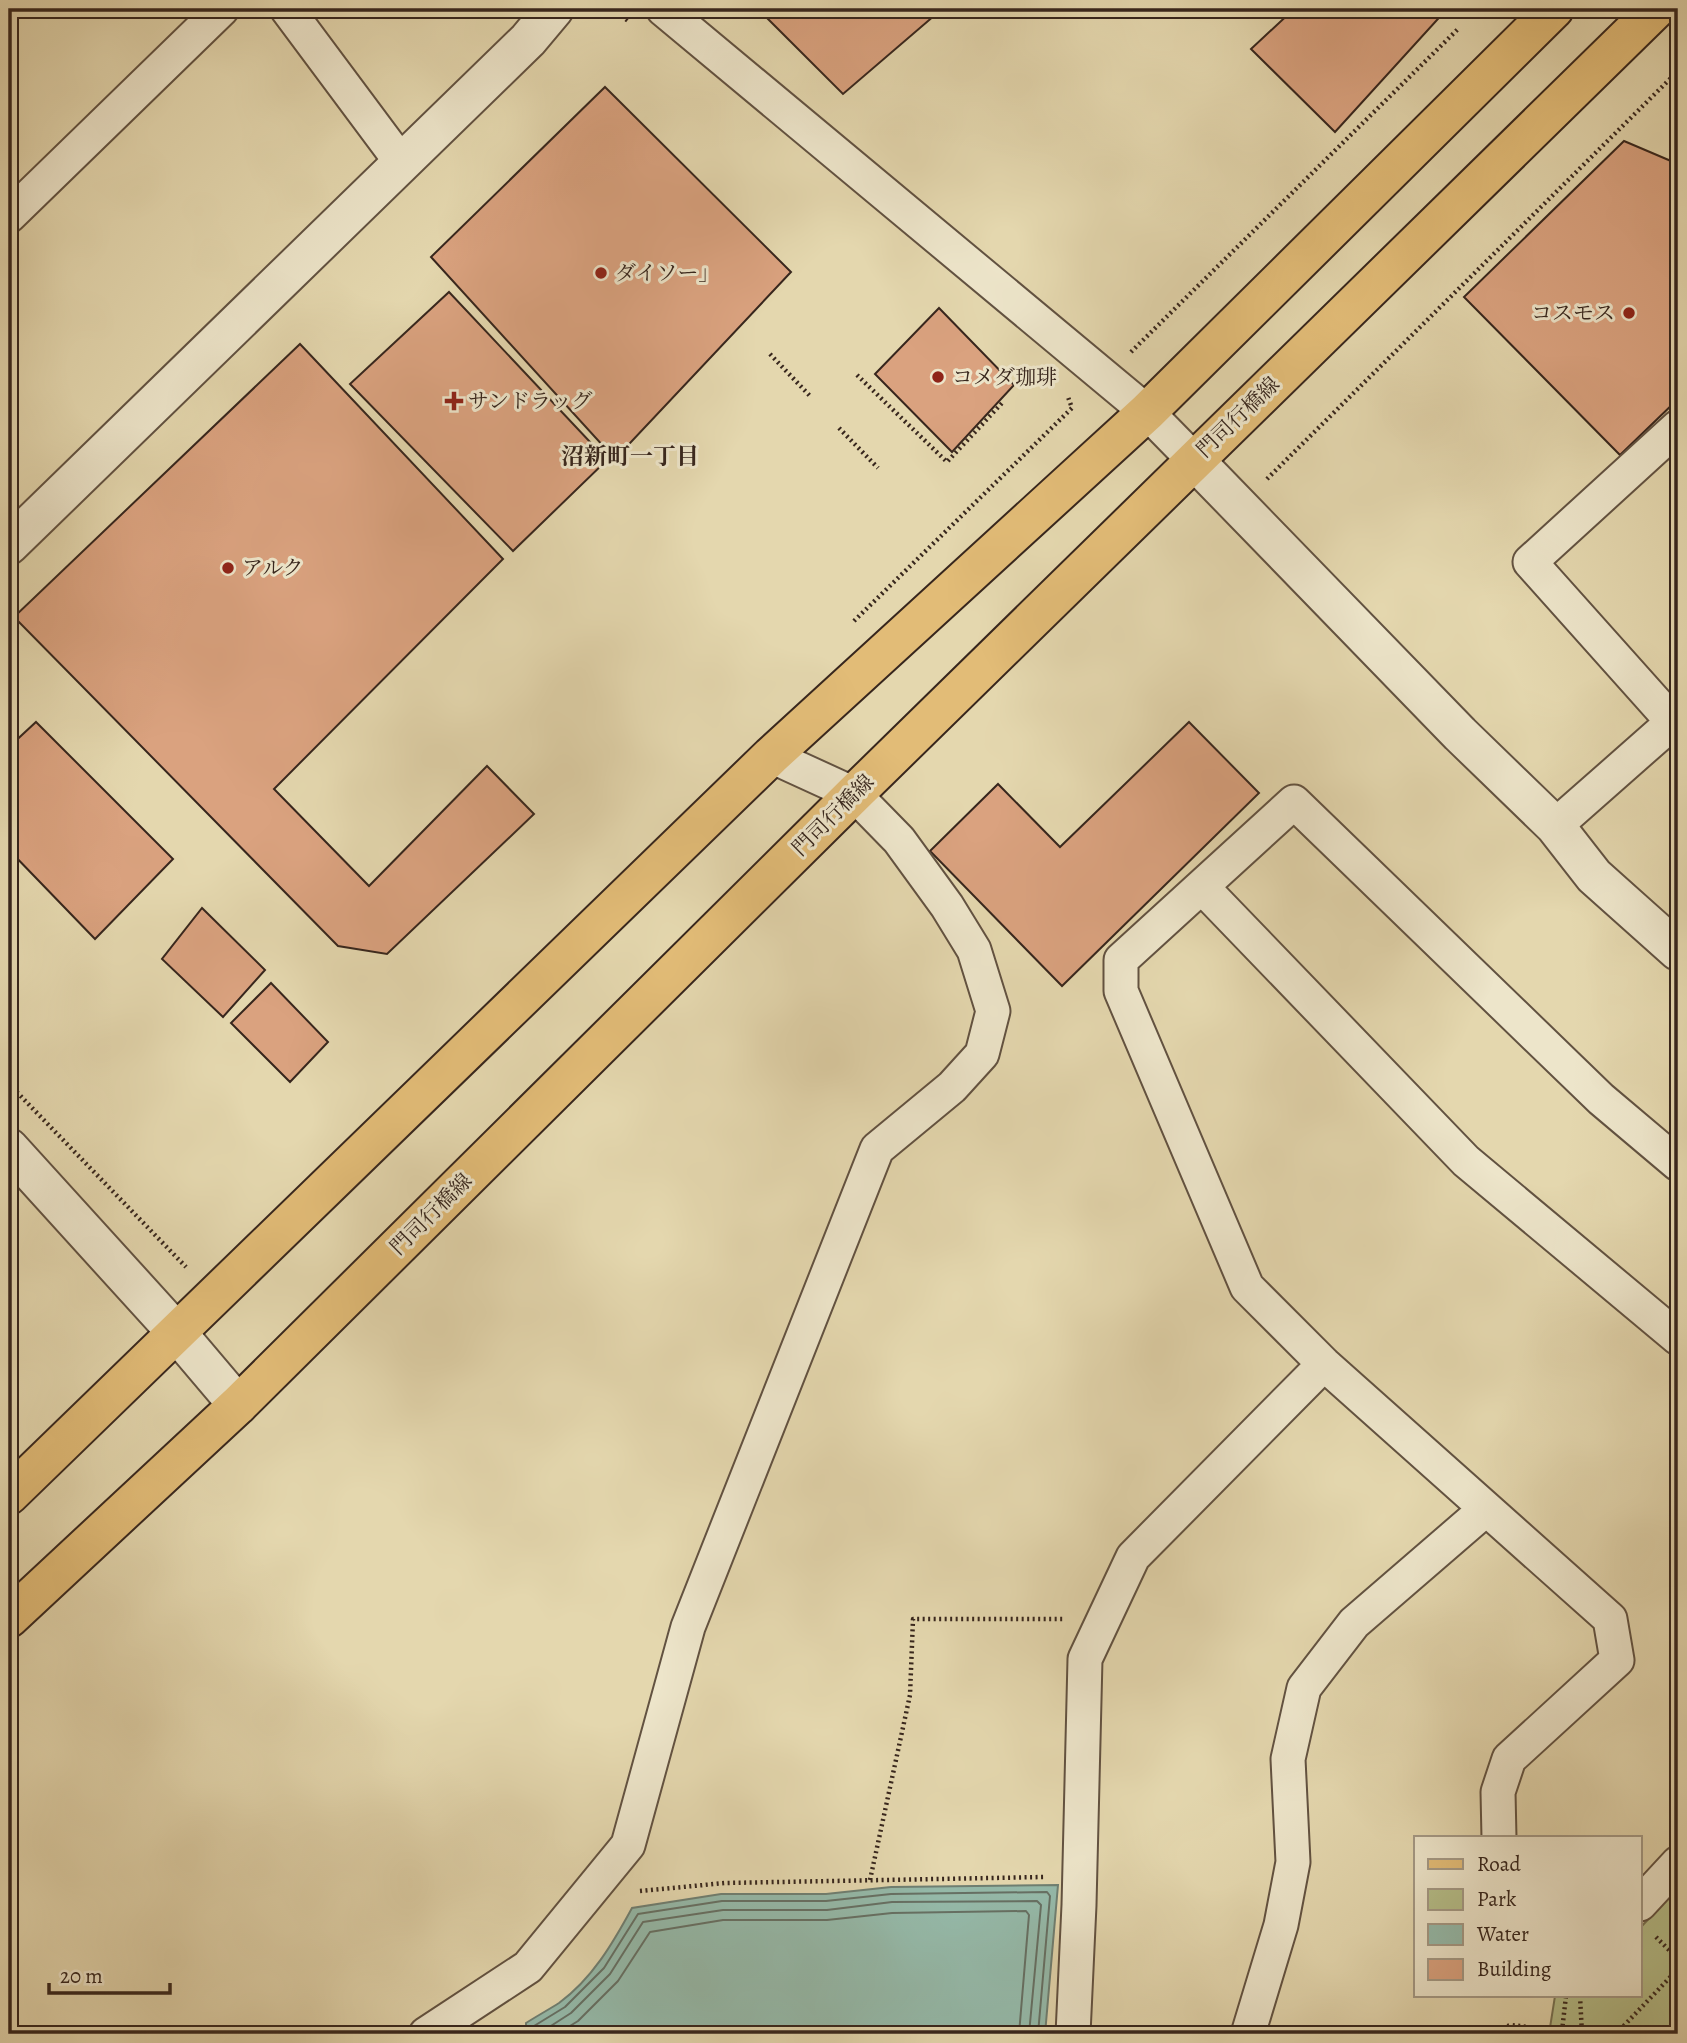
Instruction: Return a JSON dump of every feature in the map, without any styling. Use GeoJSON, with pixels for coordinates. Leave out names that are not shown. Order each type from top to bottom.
{"type":"FeatureCollection","features":[{"type":"Feature","properties":{"kind":"main road"},"geometry":{"type":"LineString","coordinates":[[9,1495],[771,756],[1147,412],[1554,9]]}},
{"type":"Feature","properties":{"kind":"main road","name":"門司行橋線"},"geometry":{"type":"LineString","coordinates":[[9,1618],[238,1405],[854,794],[1656,9]]}},
{"type":"Feature","properties":{"kind":"street"},"geometry":{"type":"LineString","coordinates":[[12,200],[222,9]]}},
{"type":"Feature","properties":{"kind":"street"},"geometry":{"type":"LineString","coordinates":[[287,9],[401,162]]}},
{"type":"Feature","properties":{"kind":"street"},"geometry":{"type":"LineString","coordinates":[[9,545],[528,40],[554,9]]}},
{"type":"Feature","properties":{"kind":"street"},"geometry":{"type":"LineString","coordinates":[[663,9],[1147,412],[1460,734],[1555,827],[1594,876],[1678,951]]}},
{"type":"Feature","properties":{"kind":"street"},"geometry":{"type":"LineString","coordinates":[[1555,827],[1677,722],[1530,562],[1678,426]]}},
{"type":"Feature","properties":{"kind":"street"},"geometry":{"type":"LineString","coordinates":[[426,2034],[528,1967],[628,1845],[688,1627],[877,1149],[952,1087],[982,1054],[993,1010],[974,950],[947,906],[899,840],[854,794],[771,756]]}},
{"type":"Feature","properties":{"kind":"street"},"geometry":{"type":"LineString","coordinates":[[1499,1836],[1497,1792],[1509,1759],[1617,1660],[1610,1619],[1324,1364],[1247,1287],[1121,991],[1121,960],[1294,802],[1601,1098],[1678,1164]]}},
{"type":"Feature","properties":{"kind":"street"},"geometry":{"type":"LineString","coordinates":[[1202,887],[1466,1161],[1678,1338]]}},
{"type":"Feature","properties":{"kind":"street"},"geometry":{"type":"LineString","coordinates":[[9,1149],[177,1333],[238,1405]]}},
{"type":"Feature","properties":{"kind":"street"},"geometry":{"type":"LineString","coordinates":[[1073,2034],[1085,1659],[1133,1557],[1324,1364]]}},
{"type":"Feature","properties":{"kind":"street"},"geometry":{"type":"LineString","coordinates":[[1248,2034],[1281,1925],[1293,1862],[1288,1759],[1304,1688],[1354,1623],[1486,1509]]}},
{"type":"Feature","properties":{"kind":"street"},"geometry":{"type":"LineString","coordinates":[[1645,1917],[1678,1863]]}},
{"type":"Feature","properties":{"kind":"path"},"geometry":{"type":"LineString","coordinates":[[1125,359],[1459,28]]}},
{"type":"Feature","properties":{"kind":"path"},"geometry":{"type":"LineString","coordinates":[[1266,478],[1678,71]]}},
{"type":"Feature","properties":{"kind":"path"},"geometry":{"type":"LineString","coordinates":[[770,354],[810,396]]}},
{"type":"Feature","properties":{"kind":"path"},"geometry":{"type":"LineString","coordinates":[[857,375],[947,462],[1003,402]]}},
{"type":"Feature","properties":{"kind":"path"},"geometry":{"type":"LineString","coordinates":[[839,428],[878,468]]}},
{"type":"Feature","properties":{"kind":"path"},"geometry":{"type":"LineString","coordinates":[[9,1084],[191,1272]]}},
{"type":"Feature","properties":{"kind":"path"},"geometry":{"type":"LineString","coordinates":[[870,1880],[910,1695],[913,1619],[1104,1619]]}},
{"type":"Feature","properties":{"kind":"path"},"geometry":{"type":"LineString","coordinates":[[587,1896],[725,1883],[1080,1876]]}},
{"type":"Feature","properties":{"kind":"path"},"geometry":{"type":"LineString","coordinates":[[1645,1917],[1678,1959]]}},
{"type":"Feature","properties":{"kind":"path"},"geometry":{"type":"LineString","coordinates":[[1616,2034],[1678,1969]]}},
{"type":"Feature","properties":{"kind":"path"},"geometry":{"type":"LineString","coordinates":[[1481,2034],[1511,2025],[1562,2031],[1566,1997]]}},
{"type":"Feature","properties":{"kind":"path"},"geometry":{"type":"LineString","coordinates":[[1580,1997],[1582,2034]]}},
{"type":"Feature","properties":{"kind":"green space"},"geometry":{"type":"Polygon","coordinates":[[[1678,1888],[1678,2034],[1549,2034],[1555,1997],[1642,1997],[1642,1926],[1678,1888]]]}},
{"type":"Feature","properties":{"kind":"water"},"geometry":{"type":"Polygon","coordinates":[[[1058,1885],[1045,2034],[526,2034],[526,2023],[559,2003],[592,1972],[632,1908],[721,1894],[826,1894],[891,1887],[1058,1885]]]}},
{"type":"Feature","properties":{"kind":"building"},"geometry":{"type":"Polygon","coordinates":[[[758,9],[942,9],[843,94],[758,9]]]}},
{"type":"Feature","properties":{"kind":"building"},"geometry":{"type":"Polygon","coordinates":[[[1294,9],[1447,9],[1335,132],[1251,49],[1294,9]]]}},
{"type":"Feature","properties":{"kind":"building"},"geometry":{"type":"Polygon","coordinates":[[[605,87],[791,272],[615,459],[431,257],[605,87]]]}},
{"type":"Feature","properties":{"kind":"building"},"geometry":{"type":"Polygon","coordinates":[[[1624,141],[1678,164],[1678,399],[1620,455],[1464,297],[1624,141]]]}},
{"type":"Feature","properties":{"kind":"building"},"geometry":{"type":"Polygon","coordinates":[[[449,292],[607,460],[513,551],[350,384],[449,292]]]}},
{"type":"Feature","properties":{"kind":"building"},"geometry":{"type":"Polygon","coordinates":[[[939,308],[1014,385],[952,452],[875,374],[939,308]]]}},
{"type":"Feature","properties":{"kind":"building"},"geometry":{"type":"Polygon","coordinates":[[[300,344],[503,559],[274,789],[369,886],[487,766],[534,814],[387,954],[338,946],[14,617],[300,344]]]}},
{"type":"Feature","properties":{"kind":"building"},"geometry":{"type":"Polygon","coordinates":[[[36,722],[173,859],[95,939],[9,850],[9,747],[36,722]]]}},
{"type":"Feature","properties":{"kind":"building"},"geometry":{"type":"Polygon","coordinates":[[[1189,722],[1259,793],[1062,986],[930,851],[998,784],[1060,847],[1189,722]]]}},
{"type":"Feature","properties":{"kind":"building"},"geometry":{"type":"Polygon","coordinates":[[[202,908],[265,970],[223,1017],[162,959],[202,908]]]}},
{"type":"Feature","properties":{"kind":"building"},"geometry":{"type":"Polygon","coordinates":[[[271,983],[328,1042],[290,1082],[231,1023],[271,983]]]}},
{"type":"Feature","properties":{"kind":"place","name":"ダイソー」"},"geometry":{"type":"Point","coordinates":[601,273]}},
{"type":"Feature","properties":{"kind":"place","name":"コスモス"},"geometry":{"type":"Point","coordinates":[1629,313]}},
{"type":"Feature","properties":{"kind":"place","name":"コメダ珈琲"},"geometry":{"type":"Point","coordinates":[938,377]}},
{"type":"Feature","properties":{"kind":"place","name":"サンドラッグ"},"geometry":{"type":"Point","coordinates":[454,401]}},
{"type":"Feature","properties":{"kind":"place","name":"アルク"},"geometry":{"type":"Point","coordinates":[228,568]}},
{"type":"Feature","properties":{"kind":"district","name":"沼新町一丁目"},"geometry":{"type":"Point","coordinates":[630,456]}}]}
